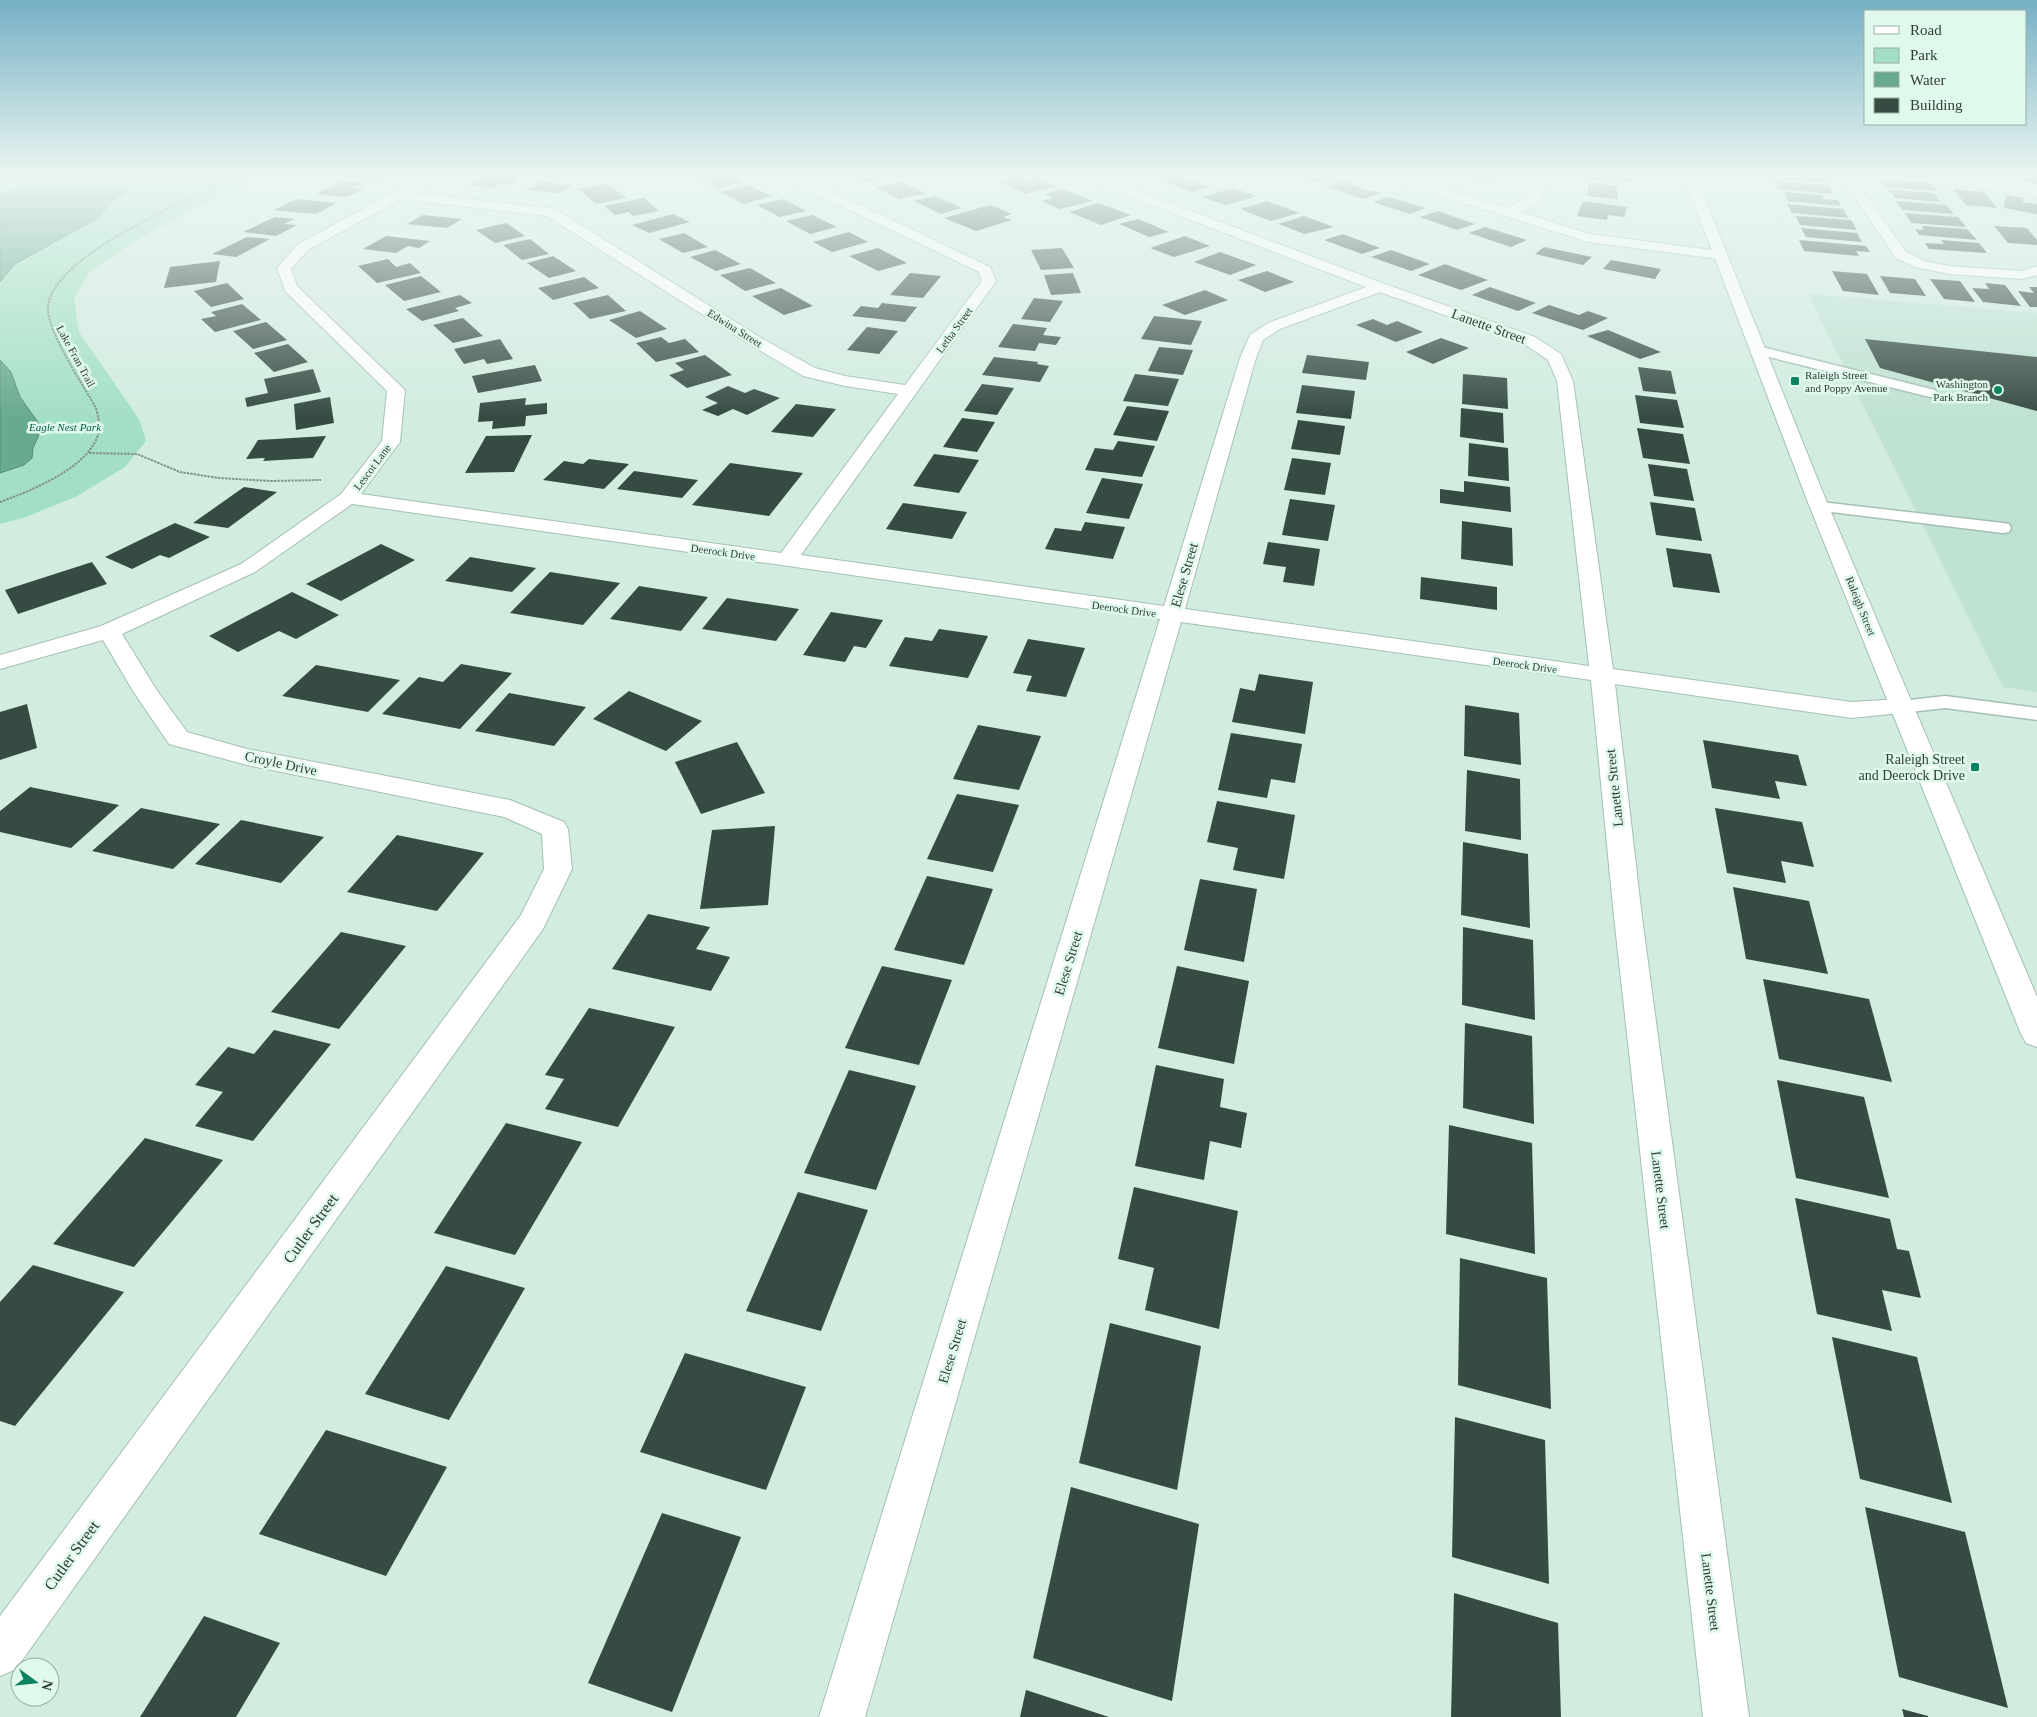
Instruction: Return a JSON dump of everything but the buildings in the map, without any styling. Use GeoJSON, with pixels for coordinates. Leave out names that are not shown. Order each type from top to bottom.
{"type":"FeatureCollection","features":[{"type":"Feature","properties":{"kind":"street","name":"Lescot Lane"},"geometry":{"type":"LineString","coordinates":[[0,662],[109,631],[248,568],[348,498],[366,477],[391,442],[396,390],[290,288],[284,268],[294,257]]}},
{"type":"Feature","properties":{"kind":"street","name":"Edwina Street"},"geometry":{"type":"LineString","coordinates":[[622,257],[747,336],[809,372],[845,381],[910,391]]}},
{"type":"Feature","properties":{"kind":"street","name":"Letha Street"},"geometry":{"type":"LineString","coordinates":[[786,561],[989,281],[985,270],[958,257]]}},
{"type":"Feature","properties":{"kind":"street","name":"Lanette Street"},"geometry":{"type":"LineString","coordinates":[[1301,257],[1529,340],[1555,357],[1565,381],[1602,675],[1628,917],[1726,1717]]}},
{"type":"Feature","properties":{"kind":"street","name":"Raleigh Street"},"geometry":{"type":"LineString","coordinates":[[1720,257],[1901,707],[2037,1034]]}},
{"type":"Feature","properties":{"kind":"street"},"geometry":{"type":"LineString","coordinates":[[1904,257],[1920,264],[1949,270],[2023,275],[2037,270]]}},
{"type":"Feature","properties":{"kind":"street","name":"Elese Street"},"geometry":{"type":"LineString","coordinates":[[842,1717],[1245,367],[1256,338],[1274,326],[1380,287]]}},
{"type":"Feature","properties":{"kind":"street","name":"Deerock Drive"},"geometry":{"type":"LineString","coordinates":[[348,498],[1172,616],[1852,710],[1901,707]]}},
{"type":"Feature","properties":{"kind":"street","name":"Croyle Drive"},"geometry":{"type":"LineString","coordinates":[[109,631],[145,691],[178,738],[247,757],[510,809]]}},
{"type":"Feature","properties":{"kind":"street","name":"Cutler Street"},"geometry":{"type":"LineString","coordinates":[[0,1653],[533,921],[558,869],[555,829],[510,809]]}},
{"type":"Feature","properties":{"kind":"lane"},"geometry":{"type":"LineString","coordinates":[[1758,350],[1930,393]]}},
{"type":"Feature","properties":{"kind":"lane"},"geometry":{"type":"LineString","coordinates":[[1820,507],[2003,528]]}},
{"type":"Feature","properties":{"kind":"lane"},"geometry":{"type":"LineString","coordinates":[[1901,707],[1945,702],[2037,714]]}},
{"type":"Feature","properties":{"kind":"path","name":"Lake Fran Trail"},"geometry":{"type":"LineString","coordinates":[[0,502],[46,482],[70,468],[89,453],[98,437],[100,422],[96,408],[50,326],[48,313],[49,301],[61,280],[87,257]]}},
{"type":"Feature","properties":{"kind":"path"},"geometry":{"type":"LineString","coordinates":[[89,453],[125,453],[157,461],[170,470],[216,476],[294,481],[366,477]]}},
{"type":"Feature","properties":{"kind":"shaded area"},"geometry":{"type":"Polygon","coordinates":[[[1808,294],[2037,313],[2037,692],[2003,687],[1808,294]]]}},
{"type":"Feature","properties":{"kind":"green space","name":"Eagle Nest Park"},"geometry":{"type":"Polygon","coordinates":[[[0,257],[111,257],[89,272],[74,299],[79,332],[139,419],[146,441],[125,467],[77,496],[26,517],[0,524],[0,257]]]}},
{"type":"Feature","properties":{"kind":"water"},"geometry":{"type":"Polygon","coordinates":[[[0,257],[27,257],[15,264],[0,282],[0,257]]]}},
{"type":"Feature","properties":{"kind":"water"},"geometry":{"type":"Polygon","coordinates":[[[0,360],[11,372],[20,397],[42,428],[33,448],[32,458],[24,465],[0,473],[0,360]]]}},
{"type":"Feature","properties":{"kind":"place","name":"Raleigh Street and Poppy Avenue"},"geometry":{"type":"Point","coordinates":[1795,381]}},
{"type":"Feature","properties":{"kind":"place","name":"Washington Park Branch"},"geometry":{"type":"Point","coordinates":[1998,390]}},
{"type":"Feature","properties":{"kind":"place","name":"Raleigh Street and Deerock Drive"},"geometry":{"type":"Point","coordinates":[1975,767]}}]}
